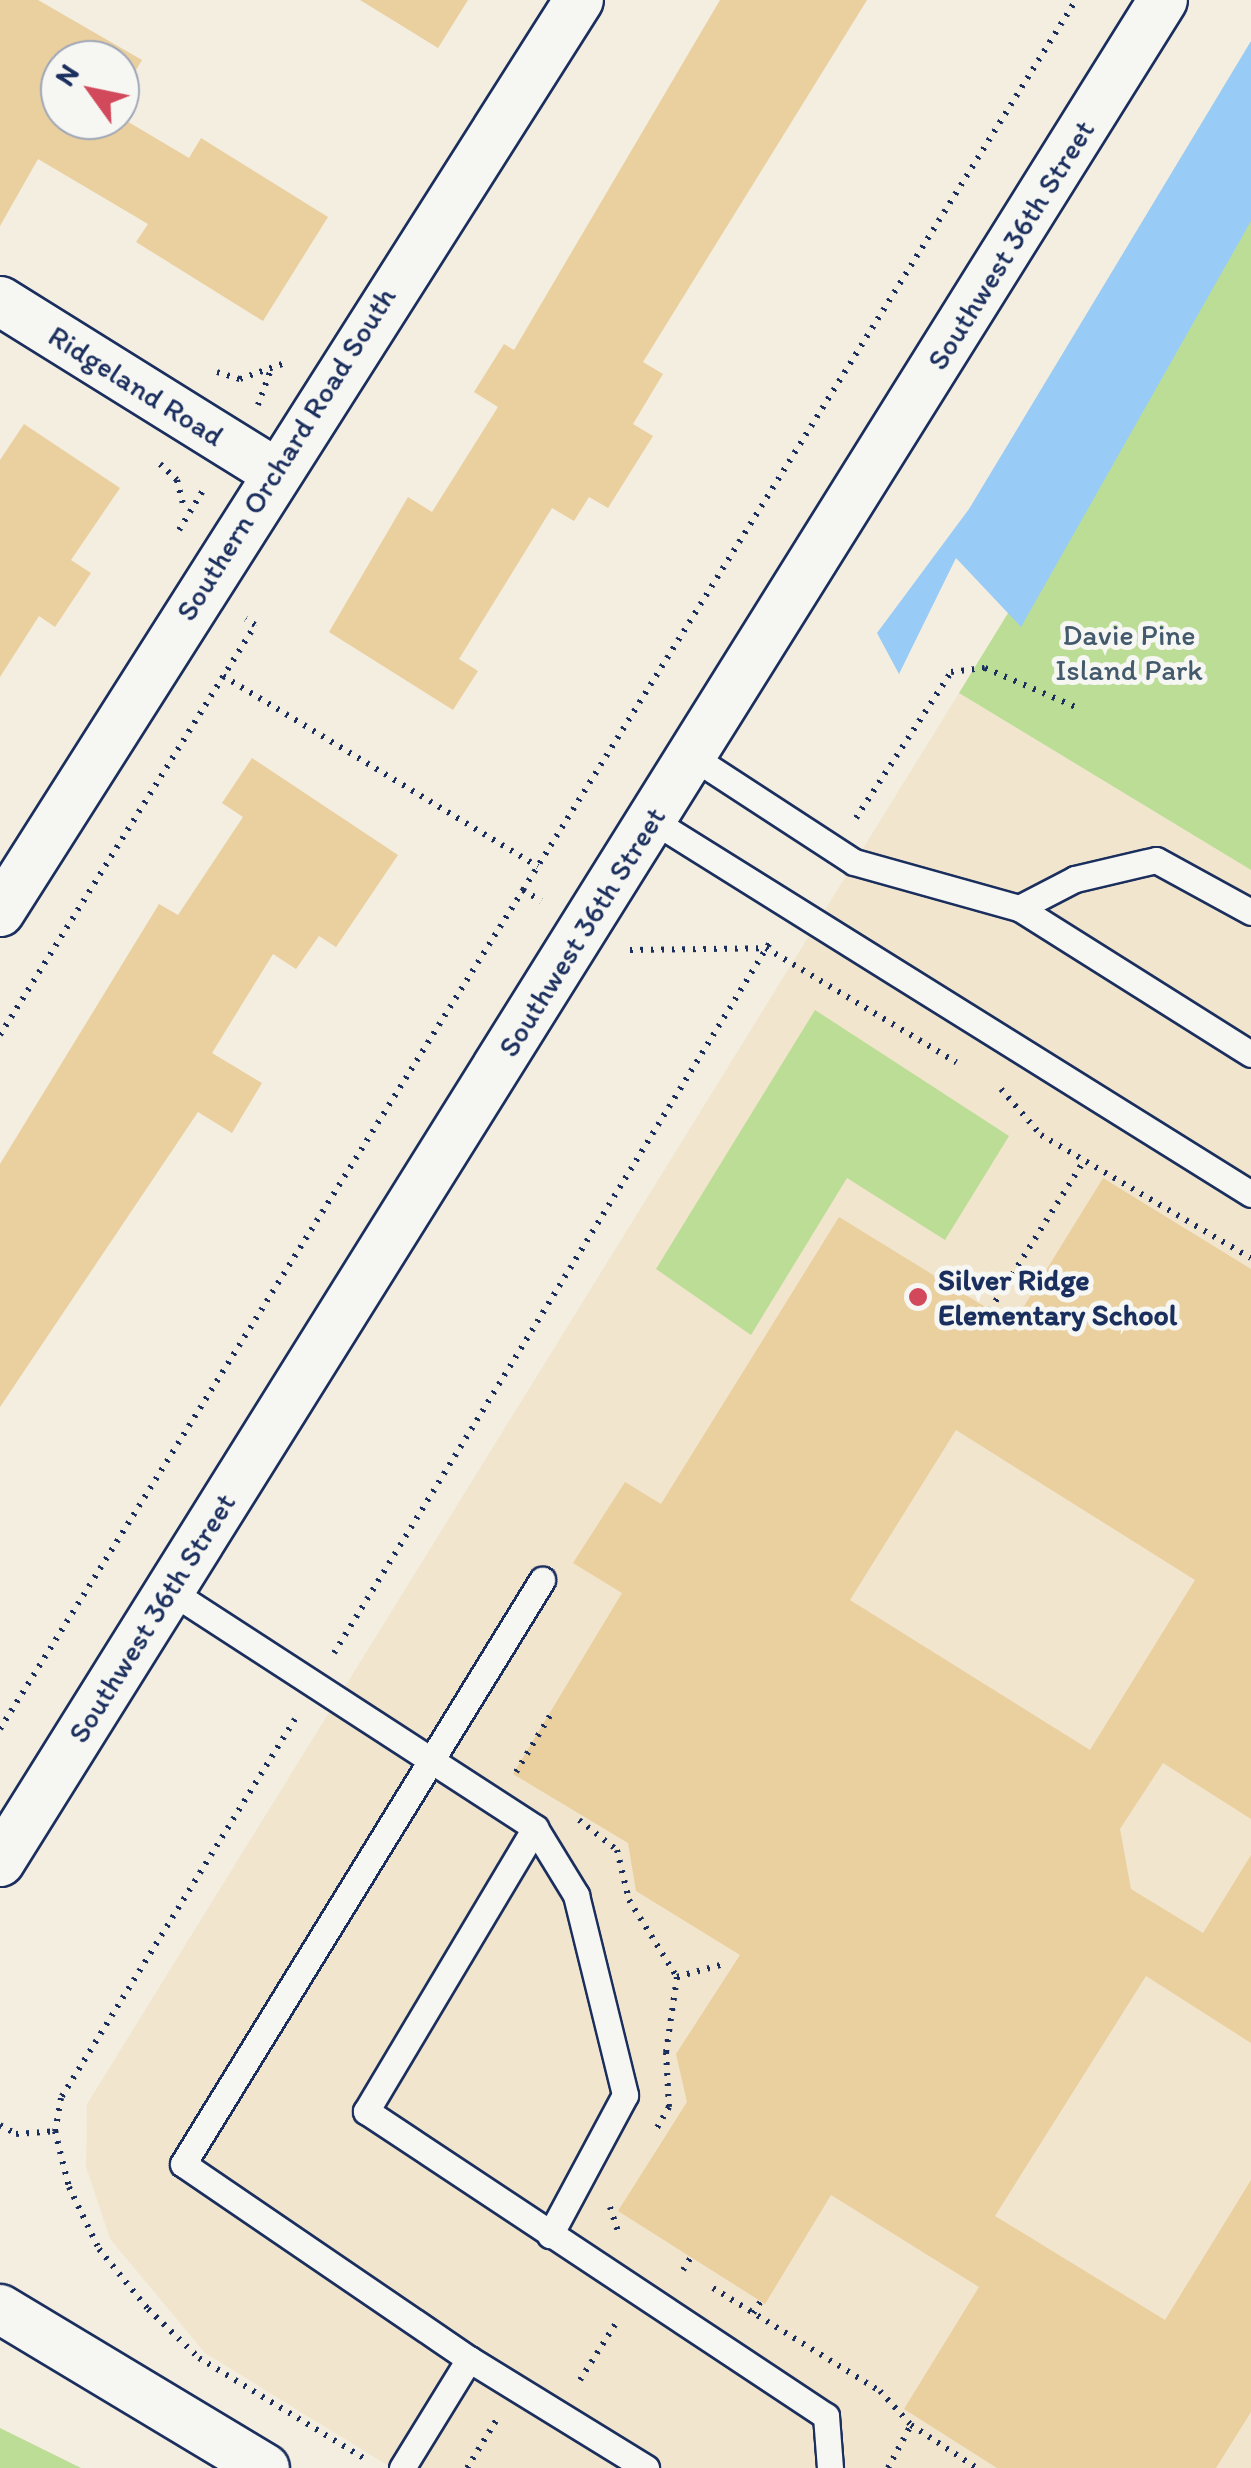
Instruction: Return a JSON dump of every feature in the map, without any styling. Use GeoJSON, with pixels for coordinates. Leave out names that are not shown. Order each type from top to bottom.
{"type":"FeatureCollection","features":[{"type":"Feature","properties":{"kind":"street","name":"Southern Orchard Road South"},"geometry":{"type":"LineString","coordinates":[[0,912],[272,472],[579,0]]}},
{"type":"Feature","properties":{"kind":"street","name":"Southwest 36th Street"},"geometry":{"type":"LineString","coordinates":[[0,1862],[1163,0]]}},
{"type":"Feature","properties":{"kind":"street","name":"Ridgeland Road"},"geometry":{"type":"LineString","coordinates":[[0,301],[272,472]]}},
{"type":"Feature","properties":{"kind":"street"},"geometry":{"type":"LineString","coordinates":[[0,2309],[265,2468]]}},
{"type":"Feature","properties":{"kind":"lane"},"geometry":{"type":"LineString","coordinates":[[692,756],[828,848],[932,888],[1020,908],[1251,1054]]}},
{"type":"Feature","properties":{"kind":"lane"},"geometry":{"type":"LineString","coordinates":[[652,820],[1251,1194]]}},
{"type":"Feature","properties":{"kind":"lane"},"geometry":{"type":"LineString","coordinates":[[1020,908],[1075,878],[1156,860],[1251,912]]}},
{"type":"Feature","properties":{"kind":"lane"},"geometry":{"type":"LineString","coordinates":[[542,1580],[434,1763],[183,2164],[470,2359],[646,2468]]}},
{"type":"Feature","properties":{"kind":"lane"},"geometry":{"type":"LineString","coordinates":[[169,1590],[535,1828],[576,1895],[625,2095],[550,2236]]}},
{"type":"Feature","properties":{"kind":"lane"},"geometry":{"type":"LineString","coordinates":[[535,1828],[366,2111],[826,2416],[830,2468]]}},
{"type":"Feature","properties":{"kind":"lane"},"geometry":{"type":"LineString","coordinates":[[402,2468],[470,2359]]}},
{"type":"Feature","properties":{"kind":"path"},"geometry":{"type":"LineString","coordinates":[[524,890],[1076,0]]}},
{"type":"Feature","properties":{"kind":"path"},"geometry":{"type":"LineString","coordinates":[[200,363],[240,379],[270,372]]}},
{"type":"Feature","properties":{"kind":"path"},"geometry":{"type":"LineString","coordinates":[[828,848],[950,672],[985,668],[1080,709]]}},
{"type":"Feature","properties":{"kind":"path"},"geometry":{"type":"LineString","coordinates":[[223,676],[538,867]]}},
{"type":"Feature","properties":{"kind":"path"},"geometry":{"type":"LineString","coordinates":[[380,2468],[200,2358],[148,2308],[100,2249],[68,2187],[55,2132],[61,2098],[790,908]]}},
{"type":"Feature","properties":{"kind":"path"},"geometry":{"type":"LineString","coordinates":[[766,948],[971,1070]]}},
{"type":"Feature","properties":{"kind":"path"},"geometry":{"type":"LineString","coordinates":[[986,1080],[1041,1135],[1251,1258]]}},
{"type":"Feature","properties":{"kind":"path"},"geometry":{"type":"LineString","coordinates":[[990,1310],[1084,1161]]}},
{"type":"Feature","properties":{"kind":"path"},"geometry":{"type":"LineString","coordinates":[[513,1778],[551,1714]]}},
{"type":"Feature","properties":{"kind":"path"},"geometry":{"type":"LineString","coordinates":[[677,1977],[728,1964]]}},
{"type":"Feature","properties":{"kind":"path"},"geometry":{"type":"LineString","coordinates":[[0,2125],[16,2134],[55,2132]]}},
{"type":"Feature","properties":{"kind":"path"},"geometry":{"type":"LineString","coordinates":[[683,2270],[691,2257]]}},
{"type":"Feature","properties":{"kind":"path"},"geometry":{"type":"LineString","coordinates":[[754,2313],[761,2301]]}},
{"type":"Feature","properties":{"kind":"path"},"geometry":{"type":"LineString","coordinates":[[467,2468],[516,2388]]}},
{"type":"Feature","properties":{"kind":"path"},"geometry":{"type":"LineString","coordinates":[[904,2420],[909,2412]]}},
{"type":"Feature","properties":{"kind":"path"},"geometry":{"type":"LineString","coordinates":[[888,2468],[911,2425],[977,2468]]}},
{"type":"Feature","properties":{"kind":"shaded area","name":"Silver Ridge Elementary School"},"geometry":{"type":"Polygon","coordinates":[[[959,693],[1251,870],[1251,2468],[392,2468],[205,2353],[110,2239],[86,2167],[87,2104],[959,693]]]}},
{"type":"Feature","properties":{"kind":"green space","name":"Davie Pine Island Park"},"geometry":{"type":"Polygon","coordinates":[[[1251,217],[1251,870],[959,693],[1251,217]]]}},
{"type":"Feature","properties":{"kind":"green space"},"geometry":{"type":"Polygon","coordinates":[[[815,1010],[1009,1136],[945,1240],[847,1178],[751,1335],[656,1269],[815,1010]]]}},
{"type":"Feature","properties":{"kind":"green space"},"geometry":{"type":"Polygon","coordinates":[[[0,2428],[81,2468],[0,2468],[0,2428]]]}},
{"type":"Feature","properties":{"kind":"water"},"geometry":{"type":"Polygon","coordinates":[[[1251,41],[1251,221],[1021,627],[956,558],[899,674],[877,633],[969,509],[1251,41]]]}},
{"type":"Feature","properties":{"kind":"building"},"geometry":{"type":"Polygon","coordinates":[[[0,0],[38,0],[107,40],[40,40],[40,140],[140,140],[140,129],[189,158],[201,138],[328,217],[263,321],[136,242],[148,224],[38,159],[0,226],[0,0]]]}},
{"type":"Feature","properties":{"kind":"building"},"geometry":{"type":"Polygon","coordinates":[[[360,0],[468,0],[438,48],[360,0]]]}},
{"type":"Feature","properties":{"kind":"building"},"geometry":{"type":"Polygon","coordinates":[[[720,0],[867,0],[643,362],[663,374],[633,424],[653,436],[608,508],[589,497],[574,521],[552,508],[459,659],[478,671],[453,710],[329,632],[408,497],[432,512],[498,407],[474,392],[504,344],[514,350],[720,0]]]}},
{"type":"Feature","properties":{"kind":"building"},"geometry":{"type":"Polygon","coordinates":[[[24,424],[120,488],[71,560],[91,573],[55,627],[39,616],[0,677],[0,460],[24,424]]]}},
{"type":"Feature","properties":{"kind":"building"},"geometry":{"type":"Polygon","coordinates":[[[252,758],[398,855],[336,947],[319,936],[296,969],[273,954],[212,1053],[262,1083],[232,1133],[198,1112],[0,1407],[0,1164],[159,904],[178,915],[243,817],[222,803],[252,758]]]}},
{"type":"Feature","properties":{"kind":"building"},"geometry":{"type":"Polygon","coordinates":[[[1103,1178],[1251,1269],[1251,1819],[1163,1763],[1120,1829],[1131,1889],[1203,1933],[1251,1855],[1251,2043],[1146,1976],[995,2216],[1165,2320],[1251,2180],[1251,2412],[1216,2468],[997,2468],[904,2409],[979,2287],[831,2195],[765,2304],[618,2211],[687,2102],[676,2054],[740,1955],[636,1891],[628,1843],[513,1774],[622,1593],[573,1563],[625,1482],[661,1504],[839,1217],[1013,1324],[1103,1178]],[[956,1430],[850,1600],[1090,1750],[1195,1580],[956,1430]]]}},
{"type":"Feature","properties":{"kind":"place","name":"Silver Ridge Elementary School"},"geometry":{"type":"Point","coordinates":[918,1297]}}]}
